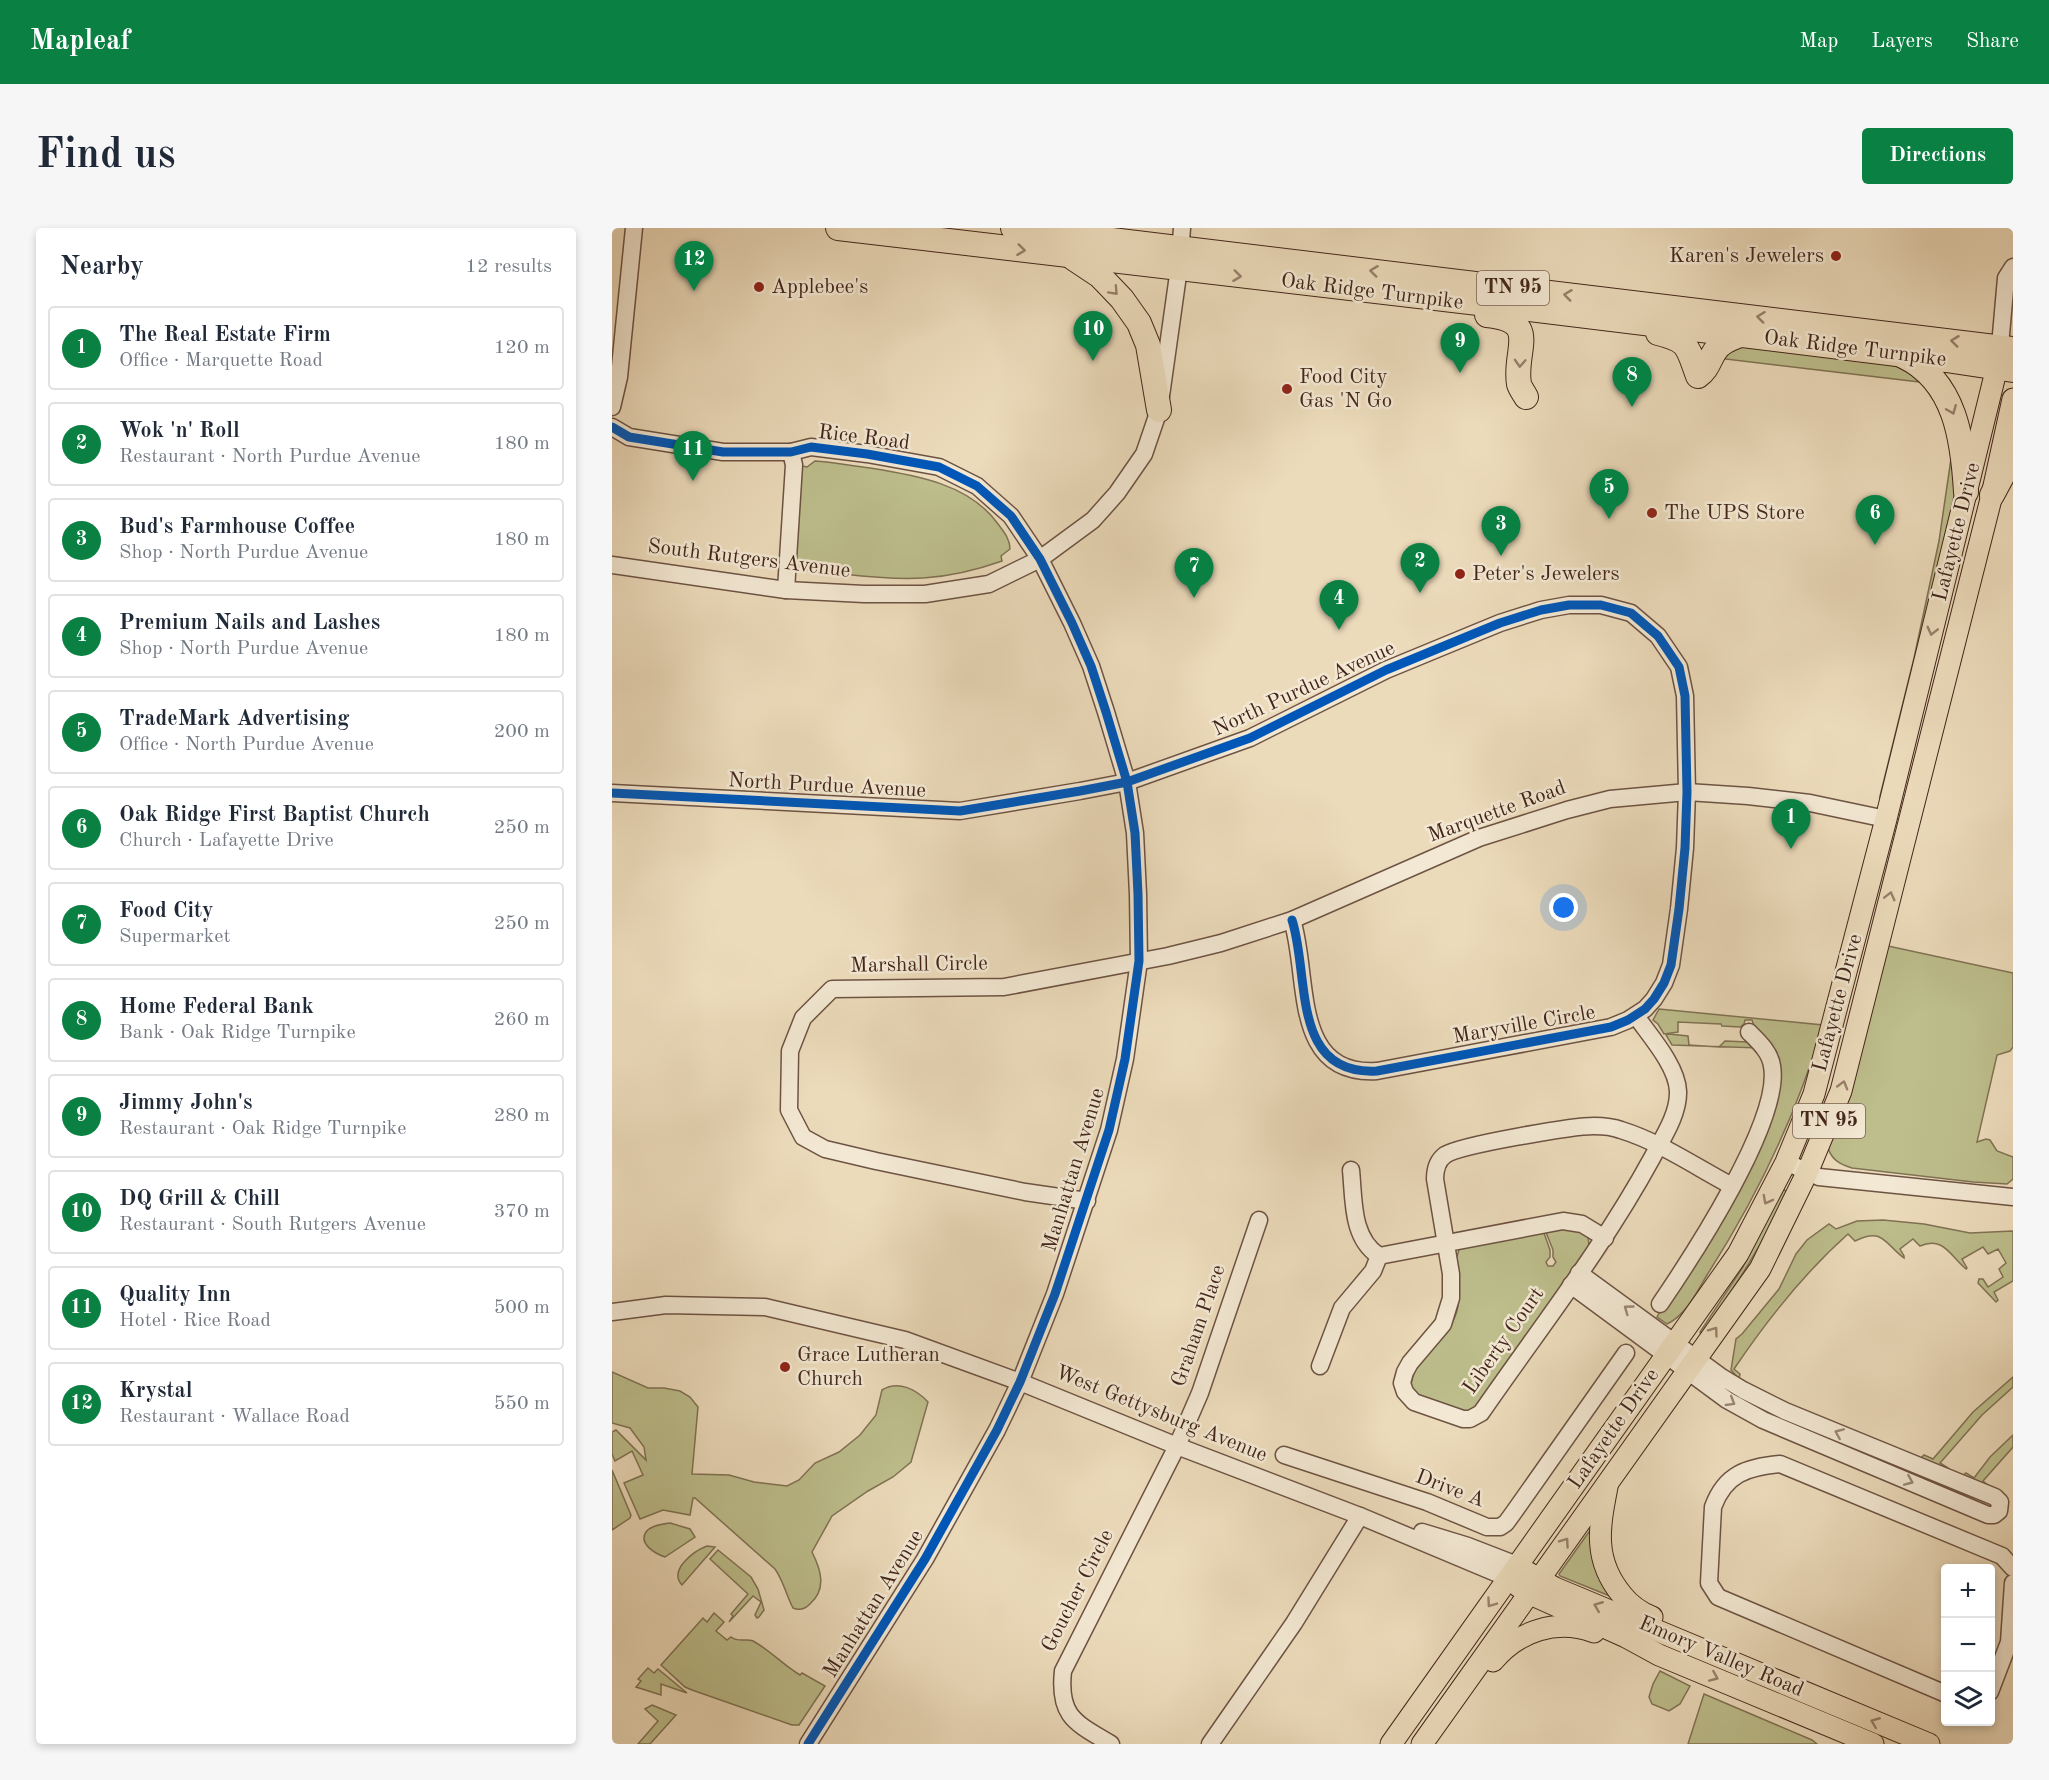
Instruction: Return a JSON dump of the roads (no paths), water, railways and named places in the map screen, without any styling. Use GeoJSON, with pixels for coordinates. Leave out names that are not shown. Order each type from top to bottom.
{"type":"FeatureCollection","features":[{"type":"Feature","properties":{"kind":"highway","name":"Oak Ridge Turnpike"},"geometry":{"type":"LineString","coordinates":[[838,228],[1068,255],[1180,248],[1376,292],[1898,354],[2006,358]]}},
{"type":"Feature","properties":{"kind":"highway","name":"Oak Ridge Turnpike"},"geometry":{"type":"LineString","coordinates":[[1013,228],[1180,248],[2006,358]]}},
{"type":"Feature","properties":{"kind":"highway"},"geometry":{"type":"LineString","coordinates":[[1068,255],[1100,276],[1122,299],[1139,323],[1148,345],[1159,411]]}},
{"type":"Feature","properties":{"kind":"highway"},"geometry":{"type":"LineString","coordinates":[[1376,292],[1422,307],[1498,316],[1510,320],[1518,326],[1520,332],[1519,386],[1526,397]]}},
{"type":"Feature","properties":{"kind":"highway"},"geometry":{"type":"LineString","coordinates":[[1631,322],[1683,342],[1698,376],[1706,370],[1716,350],[1727,340],[1740,335]]}},
{"type":"Feature","properties":{"kind":"highway"},"geometry":{"type":"LineString","coordinates":[[1898,354],[1910,359],[1926,372],[1948,400],[1963,448],[1966,492]]}},
{"type":"Feature","properties":{"kind":"highway"},"geometry":{"type":"LineString","coordinates":[[1992,495],[2013,456]]}},
{"type":"Feature","properties":{"kind":"main road","name":"Lafayette Drive"},"geometry":{"type":"LineString","coordinates":[[1391,1744],[1738,1254],[1786,1162],[1814,1094],[1886,819],[1966,492],[2006,358]]}},
{"type":"Feature","properties":{"kind":"main road","name":"Lafayette Drive"},"geometry":{"type":"LineString","coordinates":[[1422,1744],[1760,1269],[1807,1173],[1841,1091],[1992,495],[2013,399]]}},
{"type":"Feature","properties":{"kind":"main road"},"geometry":{"type":"LineString","coordinates":[[1886,819],[1909,823]]}},
{"type":"Feature","properties":{"kind":"main road"},"geometry":{"type":"LineString","coordinates":[[1608,1480],[1600,1521],[1599,1540],[1607,1572],[1615,1586],[1636,1610],[1724,1648],[1752,1671]]}},
{"type":"Feature","properties":{"kind":"main road","name":"Emory Valley Road"},"geometry":{"type":"LineString","coordinates":[[1512,1572],[1659,1656],[1873,1744]]}},
{"type":"Feature","properties":{"kind":"main road","name":"Emory Valley Road"},"geometry":{"type":"LineString","coordinates":[[1533,1586],[1555,1588],[1929,1744]]}},
{"type":"Feature","properties":{"kind":"main road"},"geometry":{"type":"LineString","coordinates":[[1435,1744],[1504,1649],[1531,1632],[1562,1626],[1581,1627],[1659,1656]]}},
{"type":"Feature","properties":{"kind":"street"},"geometry":{"type":"LineString","coordinates":[[612,407],[619,377],[634,228]]}},
{"type":"Feature","properties":{"kind":"street","name":"South Rutgers Avenue"},"geometry":{"type":"LineString","coordinates":[[612,565],[786,590],[925,594],[989,584],[1040,559],[1092,520],[1118,493],[1144,454],[1159,411],[1180,248]]}},
{"type":"Feature","properties":{"kind":"street"},"geometry":{"type":"LineString","coordinates":[[2006,358],[2006,278],[2013,267]]}},
{"type":"Feature","properties":{"kind":"street","name":"Rice Road"},"geometry":{"type":"LineString","coordinates":[[612,427],[629,437],[723,452],[791,452],[812,447],[939,467],[977,486],[1011,516],[1040,559]]}},
{"type":"Feature","properties":{"kind":"street"},"geometry":{"type":"LineString","coordinates":[[786,590],[794,465],[791,452]]}},
{"type":"Feature","properties":{"kind":"street","name":"Manhattan Avenue"},"geometry":{"type":"LineString","coordinates":[[808,1744],[925,1559],[997,1430],[1020,1382],[1055,1294],[1087,1201],[1109,1130],[1125,1059],[1138,961],[1135,833],[1126,782],[1091,666],[1040,559]]}},
{"type":"Feature","properties":{"kind":"street","name":"North Purdue Avenue"},"geometry":{"type":"LineString","coordinates":[[612,793],[960,811],[1126,782],[1250,738],[1386,669],[1471,633],[1541,610],[1585,604],[1601,605],[1631,613],[1658,636],[1680,667],[1685,696],[1687,792]]}},
{"type":"Feature","properties":{"kind":"street","name":"Marquette Road"},"geometry":{"type":"LineString","coordinates":[[1138,961],[1221,943],[1292,920],[1479,838],[1610,799],[1687,792],[1748,795],[1810,802],[1886,819]]}},
{"type":"Feature","properties":{"kind":"street","name":"Maryville Circle"},"geometry":{"type":"LineString","coordinates":[[1292,920],[1312,1034],[1329,1057],[1355,1070],[1377,1071],[1621,1025],[1636,1016],[1654,999],[1671,965],[1680,899],[1687,792]]}},
{"type":"Feature","properties":{"kind":"street","name":"Marshall Circle"},"geometry":{"type":"LineString","coordinates":[[1087,1201],[1025,1192],[825,1149],[803,1137],[789,1110],[790,1051],[802,1018],[832,989],[1004,987],[1138,961]]}},
{"type":"Feature","properties":{"kind":"street","name":"Liberty Court"},"geometry":{"type":"LineString","coordinates":[[1636,1016],[1670,1065],[1678,1089],[1678,1100],[1658,1147],[1634,1191],[1605,1238],[1481,1413],[1470,1419],[1463,1419],[1414,1402],[1405,1392],[1402,1383],[1405,1372],[1443,1324],[1450,1308],[1451,1275],[1435,1179],[1435,1170],[1440,1160],[1453,1151],[1595,1126],[1621,1130],[1658,1147]]}},
{"type":"Feature","properties":{"kind":"street"},"geometry":{"type":"LineString","coordinates":[[1660,1304],[1686,1265],[1732,1186],[1763,1119],[1773,1083],[1772,1064],[1763,1046],[1749,1032]]}},
{"type":"Feature","properties":{"kind":"street"},"geometry":{"type":"LineString","coordinates":[[1658,1147],[1732,1186]]}},
{"type":"Feature","properties":{"kind":"street"},"geometry":{"type":"LineString","coordinates":[[1786,1162],[1819,1177],[2013,1197]]}},
{"type":"Feature","properties":{"kind":"street"},"geometry":{"type":"LineString","coordinates":[[1351,1170],[1360,1233],[1367,1246],[1379,1256]]}},
{"type":"Feature","properties":{"kind":"street","name":"Graham Place"},"geometry":{"type":"LineString","coordinates":[[1177,1446],[1200,1393],[1259,1220]]}},
{"type":"Feature","properties":{"kind":"street"},"geometry":{"type":"LineString","coordinates":[[1379,1256],[1563,1221],[1582,1224],[1605,1238]]}},
{"type":"Feature","properties":{"kind":"street"},"geometry":{"type":"LineString","coordinates":[[1320,1366],[1342,1308],[1373,1271],[1379,1256]]}},
{"type":"Feature","properties":{"kind":"street"},"geometry":{"type":"LineString","coordinates":[[1575,1279],[1691,1364],[1726,1400],[1763,1420],[1988,1515],[1994,1515],[1999,1511],[2000,1502],[1994,1496],[1989,1496],[1785,1410],[1691,1364]]}},
{"type":"Feature","properties":{"kind":"street","name":"West Gettysburg Avenue"},"geometry":{"type":"LineString","coordinates":[[612,1312],[666,1305],[765,1307],[904,1340],[1020,1382],[1177,1446],[1360,1516],[1468,1546],[1512,1572]]}},
{"type":"Feature","properties":{"kind":"street","name":"Drive A"},"geometry":{"type":"LineString","coordinates":[[1284,1455],[1427,1503],[1486,1527],[1500,1527],[1514,1512],[1626,1353]]}},
{"type":"Feature","properties":{"kind":"street","name":"Goucher Circle"},"geometry":{"type":"LineString","coordinates":[[1111,1744],[1068,1714],[1061,1685],[1063,1671],[1177,1446]]}},
{"type":"Feature","properties":{"kind":"street"},"geometry":{"type":"LineString","coordinates":[[1941,1692],[1718,1597],[1709,1583],[1713,1507],[1716,1499],[1735,1475],[1758,1466],[1780,1464],[2002,1556],[2013,1568]]}},
{"type":"Feature","properties":{"kind":"street"},"geometry":{"type":"LineString","coordinates":[[1210,1744],[1294,1623],[1360,1516]]}},
{"type":"Feature","properties":{"kind":"street"},"geometry":{"type":"LineString","coordinates":[[1995,1680],[2011,1642],[2013,1583]]}},
{"type":"Feature","properties":{"kind":"place","name":"Karen's Jewelers"},"geometry":{"type":"Point","coordinates":[1836,256]}},
{"type":"Feature","properties":{"kind":"place","name":"Applebee's"},"geometry":{"type":"Point","coordinates":[759,287]}},
{"type":"Feature","properties":{"kind":"place","name":"Krystal"},"geometry":{"type":"Point","coordinates":[694,291]}},
{"type":"Feature","properties":{"kind":"place","name":"DQ Grill & Chill"},"geometry":{"type":"Point","coordinates":[1093,361]}},
{"type":"Feature","properties":{"kind":"place","name":"Jimmy John's"},"geometry":{"type":"Point","coordinates":[1460,373]}},
{"type":"Feature","properties":{"kind":"place","name":"Food City Gas 'N Go"},"geometry":{"type":"Point","coordinates":[1287,389]}},
{"type":"Feature","properties":{"kind":"place","name":"Home Federal Bank"},"geometry":{"type":"Point","coordinates":[1632,407]}},
{"type":"Feature","properties":{"kind":"place","name":"Quality Inn"},"geometry":{"type":"Point","coordinates":[693,481]}},
{"type":"Feature","properties":{"kind":"place","name":"The UPS Store"},"geometry":{"type":"Point","coordinates":[1652,513]}},
{"type":"Feature","properties":{"kind":"place","name":"TradeMark Advertising"},"geometry":{"type":"Point","coordinates":[1609,519]}},
{"type":"Feature","properties":{"kind":"place","name":"Oak Ridge First Baptist Church"},"geometry":{"type":"Point","coordinates":[1875,545]}},
{"type":"Feature","properties":{"kind":"place","name":"Bud's Farmhouse Coffee"},"geometry":{"type":"Point","coordinates":[1501,556]}},
{"type":"Feature","properties":{"kind":"place","name":"Peter's Jewelers"},"geometry":{"type":"Point","coordinates":[1460,574]}},
{"type":"Feature","properties":{"kind":"place","name":"Wok 'n' Roll"},"geometry":{"type":"Point","coordinates":[1420,593]}},
{"type":"Feature","properties":{"kind":"place","name":"Food City"},"geometry":{"type":"Point","coordinates":[1194,598]}},
{"type":"Feature","properties":{"kind":"place","name":"Premium Nails and Lashes"},"geometry":{"type":"Point","coordinates":[1339,630]}},
{"type":"Feature","properties":{"kind":"place","name":"The Real Estate Firm"},"geometry":{"type":"Point","coordinates":[1791,849]}},
{"type":"Feature","properties":{"kind":"place","name":"Grace Lutheran Church"},"geometry":{"type":"Point","coordinates":[785,1367]}}]}
